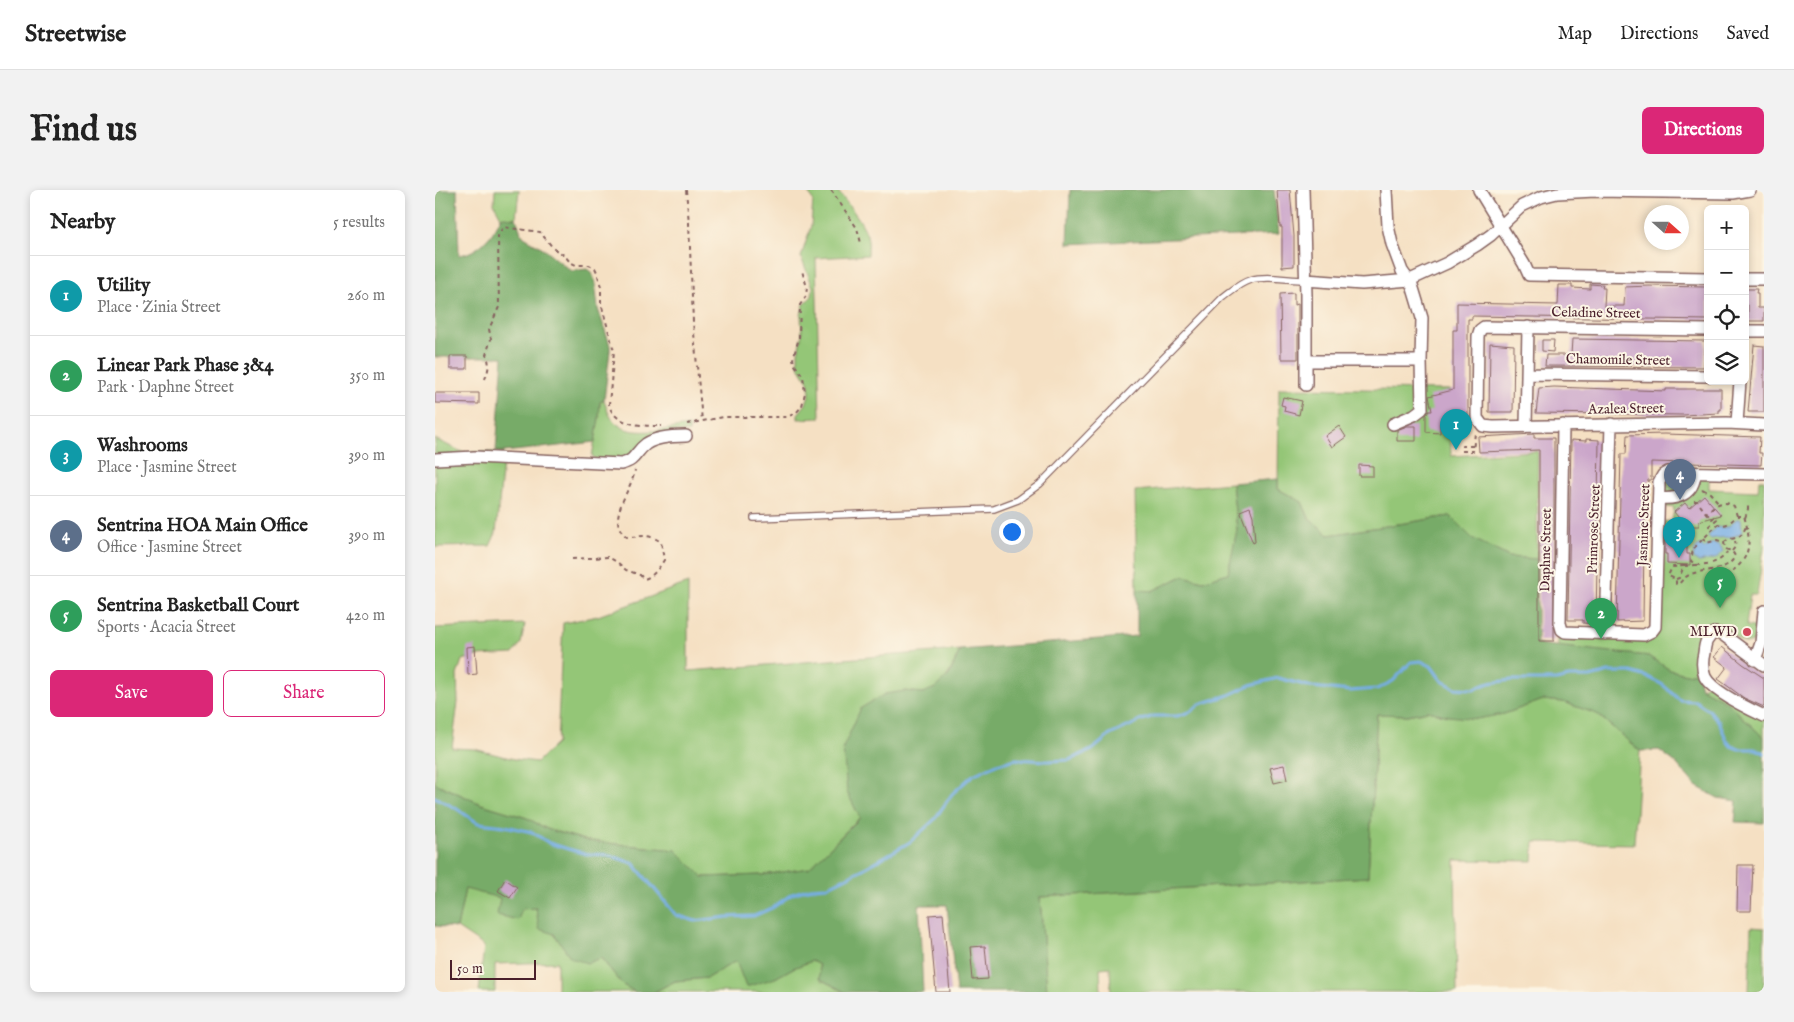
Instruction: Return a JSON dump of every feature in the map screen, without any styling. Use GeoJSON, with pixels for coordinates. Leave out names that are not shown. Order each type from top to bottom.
{"type":"FeatureCollection","features":[{"type":"Feature","properties":{"kind":"street"},"geometry":{"type":"LineString","coordinates":[[1303,190],[1306,385]]}},
{"type":"Feature","properties":{"kind":"street"},"geometry":{"type":"LineString","coordinates":[[1386,190],[1388,226],[1392,244],[1399,264],[1410,280],[1422,318],[1421,409],[1415,415],[1393,424]]}},
{"type":"Feature","properties":{"kind":"street"},"geometry":{"type":"LineString","coordinates":[[1479,190],[1524,264],[1528,274],[1532,276],[1704,278]]}},
{"type":"Feature","properties":{"kind":"street"},"geometry":{"type":"LineString","coordinates":[[1305,280],[1362,284],[1410,280],[1425,274],[1484,240],[1523,206],[1541,197],[1557,193],[1595,191],[1733,194],[1750,190]]}},
{"type":"Feature","properties":{"kind":"street"},"geometry":{"type":"LineString","coordinates":[[1749,279],[1764,280]]}},
{"type":"Feature","properties":{"kind":"street","name":"Celadine Street"},"geometry":{"type":"LineString","coordinates":[[1488,427],[1479,422],[1477,418],[1478,336],[1483,327],[1704,330]]}},
{"type":"Feature","properties":{"kind":"street"},"geometry":{"type":"LineString","coordinates":[[1527,426],[1528,327]]}},
{"type":"Feature","properties":{"kind":"street"},"geometry":{"type":"LineString","coordinates":[[1749,332],[1764,331]]}},
{"type":"Feature","properties":{"kind":"street"},"geometry":{"type":"LineString","coordinates":[[1307,361],[1421,361]]}},
{"type":"Feature","properties":{"kind":"street","name":"Chamomile Street"},"geometry":{"type":"LineString","coordinates":[[1527,374],[1704,376]]}},
{"type":"Feature","properties":{"kind":"street"},"geometry":{"type":"LineString","coordinates":[[1737,423],[1740,385]]}},
{"type":"Feature","properties":{"kind":"street","name":"Azalea Street"},"geometry":{"type":"LineString","coordinates":[[1488,427],[1737,423],[1764,425]]}},
{"type":"Feature","properties":{"kind":"street","name":"Primrose Street"},"geometry":{"type":"LineString","coordinates":[[1605,634],[1611,424]]}},
{"type":"Feature","properties":{"kind":"street","name":"Daphne Street"},"geometry":{"type":"LineString","coordinates":[[1563,425],[1560,627],[1565,632],[1605,634]]}},
{"type":"Feature","properties":{"kind":"street"},"geometry":{"type":"LineString","coordinates":[[435,459],[484,458],[605,465],[621,464],[630,462],[644,445],[686,430]]}},
{"type":"Feature","properties":{"kind":"street","name":"Jasmine Street"},"geometry":{"type":"LineString","coordinates":[[1605,634],[1644,635],[1655,627],[1660,478],[1668,472],[1764,474]]}},
{"type":"Feature","properties":{"kind":"street"},"geometry":{"type":"LineString","coordinates":[[1659,498],[1671,499],[1681,496],[1693,485],[1695,473]]}},
{"type":"Feature","properties":{"kind":"street"},"geometry":{"type":"LineString","coordinates":[[1760,662],[1764,611]]}},
{"type":"Feature","properties":{"kind":"street"},"geometry":{"type":"LineString","coordinates":[[1760,662],[1722,634],[1714,634],[1707,640],[1702,661],[1705,676],[1714,687],[1742,706],[1764,716]]}},
{"type":"Feature","properties":{"kind":"lane"},"geometry":{"type":"LineString","coordinates":[[754,518],[994,508],[1019,500],[1040,484],[1223,297],[1250,280],[1305,280]]}},
{"type":"Feature","properties":{"kind":"path"},"geometry":{"type":"LineString","coordinates":[[686,190],[693,322],[702,421]]}},
{"type":"Feature","properties":{"kind":"path"},"geometry":{"type":"LineString","coordinates":[[831,190],[857,228],[861,243]]}},
{"type":"Feature","properties":{"kind":"path"},"geometry":{"type":"LineString","coordinates":[[485,379],[489,370],[486,355],[491,339],[489,330],[499,307],[498,236],[503,227],[534,230],[540,232],[554,249],[564,255],[570,262],[595,268],[597,272],[601,287],[601,303],[614,351],[610,410],[616,417],[629,423],[654,426],[669,425]]}},
{"type":"Feature","properties":{"kind":"path"},"geometry":{"type":"LineString","coordinates":[[686,430],[702,421],[724,417],[787,417],[796,413],[802,406],[805,383],[793,359],[799,338],[800,305],[806,296],[807,287],[802,271]]}},
{"type":"Feature","properties":{"kind":"path"},"geometry":{"type":"LineString","coordinates":[[1473,446],[1461,448],[1473,451],[1474,437],[1477,432]]}},
{"type":"Feature","properties":{"kind":"path"},"geometry":{"type":"LineString","coordinates":[[572,559],[608,557],[626,570],[640,575],[644,579],[649,578],[664,560],[661,542],[653,537],[627,538],[622,534],[619,510],[634,476],[634,465],[630,462]]}},
{"type":"Feature","properties":{"kind":"path"},"geometry":{"type":"LineString","coordinates":[[1697,490],[1703,489],[1719,504]]}},
{"type":"Feature","properties":{"kind":"path"},"geometry":{"type":"LineString","coordinates":[[1697,501],[1712,519],[1715,516],[1717,519],[1709,526],[1712,529]]}},
{"type":"Feature","properties":{"kind":"path"},"geometry":{"type":"LineString","coordinates":[[1706,513],[1719,504],[1728,503],[1734,506],[1737,516]]}},
{"type":"Feature","properties":{"kind":"path"},"geometry":{"type":"LineString","coordinates":[[1719,589],[1720,579],[1725,578],[1724,576],[1737,567],[1748,550],[1749,536],[1745,518],[1749,509],[1748,506],[1750,505]]}},
{"type":"Feature","properties":{"kind":"path"},"geometry":{"type":"LineString","coordinates":[[1696,565],[1691,561],[1693,549],[1712,529],[1718,524],[1724,526],[1728,524],[1737,516],[1744,516],[1745,518]]}},
{"type":"Feature","properties":{"kind":"path"},"geometry":{"type":"LineString","coordinates":[[1703,538],[1707,542],[1734,540],[1744,533],[1748,526]]}},
{"type":"Feature","properties":{"kind":"path"},"geometry":{"type":"LineString","coordinates":[[1734,540],[1736,546]]}},
{"type":"Feature","properties":{"kind":"path"},"geometry":{"type":"LineString","coordinates":[[1724,542],[1723,547],[1727,551],[1732,551]]}},
{"type":"Feature","properties":{"kind":"path"},"geometry":{"type":"LineString","coordinates":[[1736,546],[1740,547]]}},
{"type":"Feature","properties":{"kind":"path"},"geometry":{"type":"LineString","coordinates":[[1732,551],[1736,546]]}},
{"type":"Feature","properties":{"kind":"path"},"geometry":{"type":"LineString","coordinates":[[1676,579],[1668,576],[1672,567],[1717,561],[1727,551]]}},
{"type":"Feature","properties":{"kind":"path"},"geometry":{"type":"LineString","coordinates":[[1676,579],[1676,584],[1679,584],[1691,574],[1724,566],[1733,560],[1735,556],[1732,551]]}},
{"type":"Feature","properties":{"kind":"path"},"geometry":{"type":"LineString","coordinates":[[1676,579],[1679,578],[1684,566]]}},
{"type":"Feature","properties":{"kind":"green space"},"geometry":{"type":"Polygon","coordinates":[[[435,190],[457,190],[459,255],[473,251],[485,242],[501,217],[516,218],[524,237],[543,248],[571,271],[587,269],[592,273],[595,281],[598,309],[610,345],[604,400],[600,402],[595,442],[504,452],[496,451],[503,357],[435,357],[435,190]]]}},
{"type":"Feature","properties":{"kind":"green space"},"geometry":{"type":"Polygon","coordinates":[[[495,190],[519,190],[516,218],[501,217],[494,204],[495,190]]]}},
{"type":"Feature","properties":{"kind":"green space"},"geometry":{"type":"Polygon","coordinates":[[[806,190],[837,190],[858,217],[867,235],[868,255],[816,258],[820,418],[798,419],[798,414],[806,404],[810,392],[808,381],[798,365],[798,352],[802,334],[801,315],[804,304],[812,296],[813,287],[801,257],[811,226],[813,200],[806,190]]]}},
{"type":"Feature","properties":{"kind":"green space"},"geometry":{"type":"Polygon","coordinates":[[[1070,190],[1274,190],[1279,234],[1068,244],[1070,190]]]}},
{"type":"Feature","properties":{"kind":"green space"},"geometry":{"type":"Polygon","coordinates":[[[1279,388],[1450,390],[1451,456],[1538,451],[1537,559],[1509,557],[1471,538],[1450,516],[1329,535],[1309,518],[1302,502],[1278,489],[1279,388]]]}},
{"type":"Feature","properties":{"kind":"green space"},"geometry":{"type":"Polygon","coordinates":[[[604,400],[611,418],[617,424],[627,429],[653,431],[689,426],[689,432],[671,432],[630,458],[597,460],[592,456],[600,402],[604,400]]]}},
{"type":"Feature","properties":{"kind":"green space"},"geometry":{"type":"Polygon","coordinates":[[[435,439],[462,452],[504,452],[496,533],[490,546],[435,547],[435,439]]]}},
{"type":"Feature","properties":{"kind":"green space"},"geometry":{"type":"Polygon","coordinates":[[[1672,477],[1709,478],[1709,489],[1758,491],[1759,480],[1764,480],[1764,547],[1757,595],[1750,595],[1746,626],[1755,627],[1753,642],[1743,642],[1722,628],[1711,631],[1703,638],[1699,635],[1695,661],[1697,672],[1686,674],[1670,670],[1648,656],[1558,647],[1558,636],[1645,640],[1654,636],[1658,631],[1662,521],[1672,522],[1674,508],[1663,506],[1667,479],[1672,477]]]}},
{"type":"Feature","properties":{"kind":"green space"},"geometry":{"type":"Polygon","coordinates":[[[1278,479],[1278,489],[1302,502],[1309,518],[1329,535],[1450,516],[1472,538],[1509,557],[1537,559],[1537,644],[1648,656],[1670,670],[1686,674],[1697,672],[1701,688],[1727,702],[1764,738],[1764,823],[1735,822],[1737,801],[1718,798],[1696,786],[1676,763],[1659,750],[1640,751],[1597,714],[1563,702],[1543,700],[1504,714],[1477,719],[1449,716],[1428,711],[1407,715],[1377,714],[1368,877],[1040,897],[1047,992],[956,992],[947,905],[919,905],[923,992],[845,992],[820,979],[819,965],[812,961],[793,968],[775,978],[746,987],[736,961],[707,978],[675,981],[654,992],[635,992],[623,985],[601,958],[587,963],[571,958],[554,934],[539,929],[536,908],[522,909],[518,920],[497,915],[500,898],[465,889],[457,928],[435,926],[435,783],[481,804],[527,818],[547,829],[588,841],[676,850],[703,877],[763,875],[809,868],[860,818],[847,792],[843,748],[861,708],[885,694],[905,691],[923,693],[935,688],[949,675],[960,650],[1137,636],[1137,590],[1152,591],[1183,576],[1203,581],[1228,573],[1237,530],[1232,483],[1278,479]]]}},
{"type":"Feature","properties":{"kind":"green space"},"geometry":{"type":"Polygon","coordinates":[[[1232,483],[1237,530],[1228,573],[1203,581],[1183,576],[1152,591],[1137,590],[1135,491],[1232,483]]]}},
{"type":"Feature","properties":{"kind":"green space"},"geometry":{"type":"Polygon","coordinates":[[[688,583],[688,671],[960,650],[946,678],[935,688],[929,692],[921,693],[905,691],[847,792],[860,817],[810,868],[763,875],[703,877],[676,850],[588,841],[547,829],[527,818],[481,804],[435,783],[435,628],[525,624],[521,643],[513,654],[478,656],[462,660],[457,675],[458,702],[452,748],[474,749],[514,759],[537,762],[557,743],[563,623],[598,616],[688,583]]]}},
{"type":"Feature","properties":{"kind":"green space"},"geometry":{"type":"Polygon","coordinates":[[[1709,683],[1764,716],[1764,738],[1727,702],[1701,688],[1709,683]]]}},
{"type":"Feature","properties":{"kind":"green space"},"geometry":{"type":"Polygon","coordinates":[[[1543,700],[1563,702],[1597,714],[1640,751],[1634,844],[1534,842],[1533,861],[1455,860],[1457,992],[1111,992],[1110,967],[1100,968],[1101,992],[1047,992],[1040,897],[1368,877],[1377,714],[1407,715],[1428,711],[1449,716],[1504,714],[1543,700]]]}},
{"type":"Feature","properties":{"kind":"green space"},"geometry":{"type":"Polygon","coordinates":[[[465,888],[501,898],[497,915],[522,908],[536,908],[560,942],[601,958],[623,985],[635,992],[557,992],[557,962],[495,964],[495,992],[479,992],[484,946],[457,928],[465,888]]]}},
{"type":"Feature","properties":{"kind":"green space"},"geometry":{"type":"Polygon","coordinates":[[[1751,927],[1764,928],[1764,992],[1749,992],[1751,927]]]}},
{"type":"Feature","properties":{"kind":"green space"},"geometry":{"type":"Polygon","coordinates":[[[736,961],[775,978],[793,968],[812,961],[819,965],[820,979],[845,992],[654,992],[675,981],[707,978],[736,961]]]}},
{"type":"Feature","properties":{"kind":"water"},"geometry":{"type":"Polygon","coordinates":[[[1736,519],[1741,519],[1742,532],[1731,537],[1711,539],[1708,536],[1717,527],[1723,528],[1728,526],[1736,519]]]}},
{"type":"Feature","properties":{"kind":"water"},"geometry":{"type":"Polygon","coordinates":[[[1715,543],[1721,547],[1723,552],[1715,559],[1699,562],[1693,559],[1695,550],[1700,544],[1704,549],[1710,544],[1715,543]]]}},
{"type":"Feature","properties":{"kind":"building"},"geometry":{"type":"Polygon","coordinates":[[[1277,190],[1290,190],[1294,236],[1294,266],[1282,267],[1282,227],[1280,227],[1277,190]]]}},
{"type":"Feature","properties":{"kind":"building"},"geometry":{"type":"Polygon","coordinates":[[[1590,284],[1603,285],[1602,288],[1605,288],[1604,306],[1624,306],[1625,287],[1704,287],[1704,320],[1472,316],[1472,319],[1468,319],[1468,423],[1440,423],[1440,433],[1426,432],[1426,415],[1429,411],[1432,411],[1429,396],[1453,390],[1453,330],[1457,330],[1457,303],[1558,305],[1559,285],[1572,285],[1572,288],[1590,289],[1590,284]]]}},
{"type":"Feature","properties":{"kind":"building"},"geometry":{"type":"Polygon","coordinates":[[[1749,289],[1757,289],[1758,308],[1764,308],[1764,321],[1749,321],[1749,289]]]}},
{"type":"Feature","properties":{"kind":"building"},"geometry":{"type":"Polygon","coordinates":[[[1294,293],[1294,305],[1298,304],[1298,359],[1281,359],[1280,294],[1294,293]]]}},
{"type":"Feature","properties":{"kind":"building"},"geometry":{"type":"Polygon","coordinates":[[[1572,339],[1704,341],[1704,367],[1545,366],[1546,355],[1571,355],[1572,339]]]}},
{"type":"Feature","properties":{"kind":"building"},"geometry":{"type":"Polygon","coordinates":[[[1542,340],[1554,340],[1553,352],[1542,351],[1542,340]]]}},
{"type":"Feature","properties":{"kind":"building"},"geometry":{"type":"Polygon","coordinates":[[[1490,343],[1514,345],[1513,412],[1489,412],[1490,343]]]}},
{"type":"Feature","properties":{"kind":"building"},"geometry":{"type":"Polygon","coordinates":[[[1754,345],[1764,346],[1764,412],[1748,412],[1754,345]]]}},
{"type":"Feature","properties":{"kind":"building"},"geometry":{"type":"Polygon","coordinates":[[[450,356],[467,356],[467,369],[450,369],[450,356]]]}},
{"type":"Feature","properties":{"kind":"building"},"geometry":{"type":"Polygon","coordinates":[[[1539,388],[1666,391],[1666,389],[1721,389],[1721,410],[1719,410],[1719,413],[1683,415],[1536,413],[1539,388]]]}},
{"type":"Feature","properties":{"kind":"building"},"geometry":{"type":"Polygon","coordinates":[[[435,393],[479,393],[479,404],[435,403],[435,393]]]}},
{"type":"Feature","properties":{"kind":"building"},"geometry":{"type":"Polygon","coordinates":[[[1283,397],[1302,401],[1299,415],[1284,411],[1285,406],[1281,405],[1283,397]]]}},
{"type":"Feature","properties":{"kind":"building"},"geometry":{"type":"Polygon","coordinates":[[[1339,426],[1346,437],[1332,447],[1325,436],[1339,426]]]}},
{"type":"Feature","properties":{"kind":"building"},"geometry":{"type":"Polygon","coordinates":[[[1407,426],[1416,426],[1416,441],[1397,441],[1397,430],[1407,426]]]}},
{"type":"Feature","properties":{"kind":"building"},"geometry":{"type":"Polygon","coordinates":[[[1534,434],[1534,438],[1554,438],[1554,641],[1539,641],[1539,450],[1479,452],[1478,437],[1534,434]]]}},
{"type":"Feature","properties":{"kind":"building"},"geometry":{"type":"Polygon","coordinates":[[[1664,434],[1760,437],[1759,453],[1762,453],[1761,465],[1651,462],[1651,480],[1648,480],[1644,538],[1643,621],[1617,622],[1621,454],[1626,454],[1627,435],[1664,434]]]}},
{"type":"Feature","properties":{"kind":"building"},"geometry":{"type":"Polygon","coordinates":[[[1586,439],[1599,440],[1596,624],[1583,623],[1583,620],[1568,620],[1571,440],[1586,441],[1586,439]]]}},
{"type":"Feature","properties":{"kind":"building"},"geometry":{"type":"Polygon","coordinates":[[[1359,465],[1373,466],[1373,476],[1359,476],[1359,465]]]}},
{"type":"Feature","properties":{"kind":"building"},"geometry":{"type":"Polygon","coordinates":[[[1704,495],[1721,515],[1699,521],[1699,526],[1691,526],[1687,521],[1687,528],[1674,512],[1685,503],[1689,508],[1704,495]]]}},
{"type":"Feature","properties":{"kind":"building"},"geometry":{"type":"Polygon","coordinates":[[[1250,507],[1253,516],[1255,542],[1253,543],[1240,511],[1250,507]]]}},
{"type":"Feature","properties":{"kind":"building"},"geometry":{"type":"Polygon","coordinates":[[[1665,531],[1687,531],[1687,554],[1690,554],[1690,565],[1667,564],[1665,531]]]}},
{"type":"Feature","properties":{"kind":"building"},"geometry":{"type":"Polygon","coordinates":[[[475,646],[477,674],[468,675],[467,647],[475,646]]]}},
{"type":"Feature","properties":{"kind":"building"},"geometry":{"type":"Polygon","coordinates":[[[1722,647],[1764,678],[1764,707],[1744,698],[1718,679],[1727,667],[1714,657],[1722,647]]]}},
{"type":"Feature","properties":{"kind":"building"},"geometry":{"type":"Polygon","coordinates":[[[1284,765],[1287,780],[1274,783],[1270,768],[1284,765]]]}},
{"type":"Feature","properties":{"kind":"building"},"geometry":{"type":"Polygon","coordinates":[[[1738,865],[1753,865],[1751,911],[1737,911],[1738,865]]]}},
{"type":"Feature","properties":{"kind":"building"},"geometry":{"type":"Polygon","coordinates":[[[505,879],[517,887],[510,898],[498,891],[505,879]]]}},
{"type":"Feature","properties":{"kind":"building"},"geometry":{"type":"Polygon","coordinates":[[[943,914],[950,992],[936,992],[929,915],[943,914]]]}},
{"type":"Feature","properties":{"kind":"building"},"geometry":{"type":"Polygon","coordinates":[[[985,946],[988,979],[973,980],[970,947],[985,946]]]}},
{"type":"Feature","properties":{"kind":"waterway"},"geometry":{"type":"LineString","coordinates":[[435,797],[478,823],[532,832],[549,843],[568,849],[587,854],[608,855],[633,863],[676,915],[695,921],[754,916],[772,908],[792,894],[811,888],[827,887],[863,869],[910,842],[934,820],[952,794],[973,775],[997,764],[1016,759],[1069,760],[1092,750],[1110,735],[1142,720],[1154,716],[1177,716],[1190,712],[1200,704],[1229,695],[1250,685],[1278,678],[1312,687],[1350,691],[1377,689],[1393,681],[1411,662],[1421,661],[1431,666],[1442,681],[1455,688],[1473,689],[1489,683],[1512,680],[1556,680],[1569,677],[1590,677],[1609,672],[1631,672],[1650,678],[1663,685],[1680,700],[1695,701],[1709,710],[1719,722],[1731,746],[1739,749],[1756,749],[1764,753]]}},
{"type":"Feature","properties":{"kind":"place","name":"Utility"},"geometry":{"type":"Point","coordinates":[1456,450]}},
{"type":"Feature","properties":{"kind":"place","name":"Sentrina HOA Main Office"},"geometry":{"type":"Point","coordinates":[1680,500]}},
{"type":"Feature","properties":{"kind":"place","name":"Washrooms"},"geometry":{"type":"Point","coordinates":[1679,558]}},
{"type":"Feature","properties":{"kind":"place","name":"Sentrina Basketball Court"},"geometry":{"type":"Point","coordinates":[1720,608]}},
{"type":"Feature","properties":{"kind":"place","name":"MLWD"},"geometry":{"type":"Point","coordinates":[1747,632]}},
{"type":"Feature","properties":{"kind":"place","name":"Linear Park Phase 3&4"},"geometry":{"type":"Point","coordinates":[1601,639]}}]}
